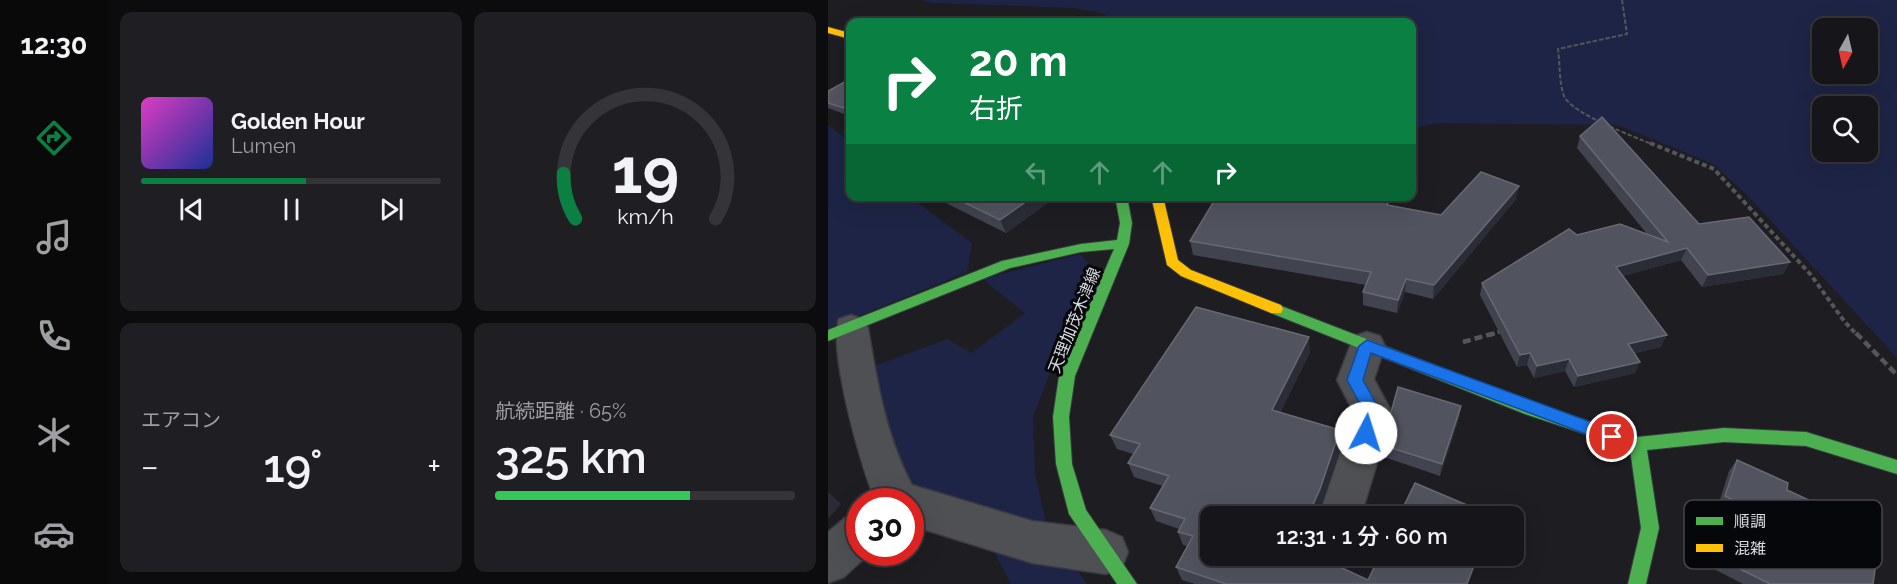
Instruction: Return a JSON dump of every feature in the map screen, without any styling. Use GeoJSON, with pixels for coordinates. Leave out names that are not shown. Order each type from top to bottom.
{"type":"FeatureCollection","features":[{"type":"Feature","properties":{"kind":"street"},"geometry":{"type":"LineString","coordinates":[[828,30],[846,35]]}},
{"type":"Feature","properties":{"kind":"street","name":"天理加茂木津線"},"geometry":{"type":"LineString","coordinates":[[1117,568],[1078,514],[1064,464],[1061,417],[1067,376],[1123,244],[1126,223],[1121,201]]}},
{"type":"Feature","properties":{"kind":"street"},"geometry":{"type":"LineString","coordinates":[[1158,201],[1172,262],[1186,273],[1367,346],[1531,408],[1638,444],[1724,435],[1806,439],[1897,467]]}},
{"type":"Feature","properties":{"kind":"street"},"geometry":{"type":"LineString","coordinates":[[891,488],[883,476],[858,381],[840,332],[1006,264],[1081,248],[1123,244]]}},
{"type":"Feature","properties":{"kind":"street"},"geometry":{"type":"LineString","coordinates":[[1343,506],[1373,413],[1355,380],[1367,346]]}},
{"type":"Feature","properties":{"kind":"street"},"geometry":{"type":"LineString","coordinates":[[1637,584],[1650,528],[1638,444]]}},
{"type":"Feature","properties":{"kind":"street"},"geometry":{"type":"LineString","coordinates":[[924,509],[1117,568]]}},
{"type":"Feature","properties":{"kind":"street"},"geometry":{"type":"LineString","coordinates":[[828,561],[846,545]]}},
{"type":"Feature","properties":{"kind":"path"},"geometry":{"type":"LineString","coordinates":[[1622,0],[1627,34],[1558,49],[1564,96],[1571,104],[1604,123],[1714,169],[1811,275],[1844,321],[1897,375]]}},
{"type":"Feature","properties":{"kind":"shaded area"},"geometry":{"type":"Polygon","coordinates":[[[921,0],[1897,0],[1897,358],[1747,195],[1713,164],[1618,125],[1438,123],[1416,127],[1416,18],[1110,18],[1101,13],[1073,8],[932,3],[921,0]]]}},
{"type":"Feature","properties":{"kind":"shaded area"},"geometry":{"type":"Polygon","coordinates":[[[828,125],[846,139],[846,201],[915,201],[972,243],[967,272],[828,329],[828,125]]]}},
{"type":"Feature","properties":{"kind":"shaded area"},"geometry":{"type":"Polygon","coordinates":[[[1080,254],[1091,266],[1033,417],[1035,474],[1047,526],[924,494],[924,488],[907,488],[869,368],[947,339],[972,353],[1025,313],[982,279],[1080,254]]]}},
{"type":"Feature","properties":{"kind":"shaded area"},"geometry":{"type":"Polygon","coordinates":[[[990,544],[1071,561],[1087,584],[1011,584],[990,544]]]}},
{"type":"Feature","properties":{"kind":"building"},"geometry":{"type":"Polygon","coordinates":[[[846,81],[846,109],[828,103],[828,91],[846,81]]]}},
{"type":"Feature","properties":{"kind":"building"},"geometry":{"type":"Polygon","coordinates":[[[1602,117],[1699,224],[1749,217],[1790,262],[1708,275],[1687,248],[1616,267],[1667,335],[1628,344],[1640,362],[1578,376],[1569,359],[1537,366],[1530,353],[1520,355],[1482,283],[1569,229],[1577,235],[1620,224],[1668,242],[1580,136],[1602,117]]]}},
{"type":"Feature","properties":{"kind":"building"},"geometry":{"type":"Polygon","coordinates":[[[1481,172],[1519,186],[1434,285],[1406,279],[1398,300],[1363,292],[1371,272],[1190,241],[1214,201],[1388,201],[1387,205],[1441,215],[1481,172]]]}},
{"type":"Feature","properties":{"kind":"building"},"geometry":{"type":"Polygon","coordinates":[[[961,201],[1027,201],[1000,220],[961,201]]]}},
{"type":"Feature","properties":{"kind":"building"},"geometry":{"type":"Polygon","coordinates":[[[1196,307],[1309,337],[1272,410],[1340,430],[1312,506],[1200,506],[1200,566],[1338,566],[1368,580],[1375,566],[1474,566],[1467,584],[1226,584],[1176,567],[1193,536],[1178,532],[1185,519],[1150,508],[1169,476],[1128,463],[1140,444],[1110,435],[1196,307]]]}},
{"type":"Feature","properties":{"kind":"building"},"geometry":{"type":"Polygon","coordinates":[[[1398,387],[1461,406],[1442,464],[1382,445],[1398,387]]]}},
{"type":"Feature","properties":{"kind":"building"},"geometry":{"type":"Polygon","coordinates":[[[1737,460],[1788,483],[1787,490],[1809,500],[1733,500],[1725,496],[1737,460]]]}},
{"type":"Feature","properties":{"kind":"building"},"geometry":{"type":"Polygon","coordinates":[[[1415,483],[1469,506],[1404,506],[1415,483]]]}},
{"type":"Feature","properties":{"kind":"building"},"geometry":{"type":"Polygon","coordinates":[[[1740,569],[1875,569],[1873,584],[1770,584],[1740,569]]]}},
{"type":"Feature","properties":{"kind":"traffic: fast"},"geometry":{"type":"LineString","coordinates":[[1122,201],[1126,223],[1123,244],[1067,376],[1061,417],[1064,464],[1078,514],[1128,584]]}},
{"type":"Feature","properties":{"kind":"traffic: fast"},"geometry":{"type":"LineString","coordinates":[[828,336],[1007,264],[1081,248],[1123,244]]}},
{"type":"Feature","properties":{"kind":"traffic: fast"},"geometry":{"type":"LineString","coordinates":[[1276,309],[1531,409],[1638,444]]}},
{"type":"Feature","properties":{"kind":"traffic: fast"},"geometry":{"type":"LineString","coordinates":[[1637,584],[1650,528],[1638,444],[1724,435],[1806,439],[1897,467]]}},
{"type":"Feature","properties":{"kind":"traffic: slow"},"geometry":{"type":"LineString","coordinates":[[828,30],[846,35]]}},
{"type":"Feature","properties":{"kind":"traffic: slow"},"geometry":{"type":"LineString","coordinates":[[1158,201],[1172,262],[1186,273],[1276,309]]}},
{"type":"Feature","properties":{"kind":"route"},"geometry":{"type":"LineString","coordinates":[[1366,433],[1373,413],[1355,380],[1367,346],[1612,437]]}}]}
